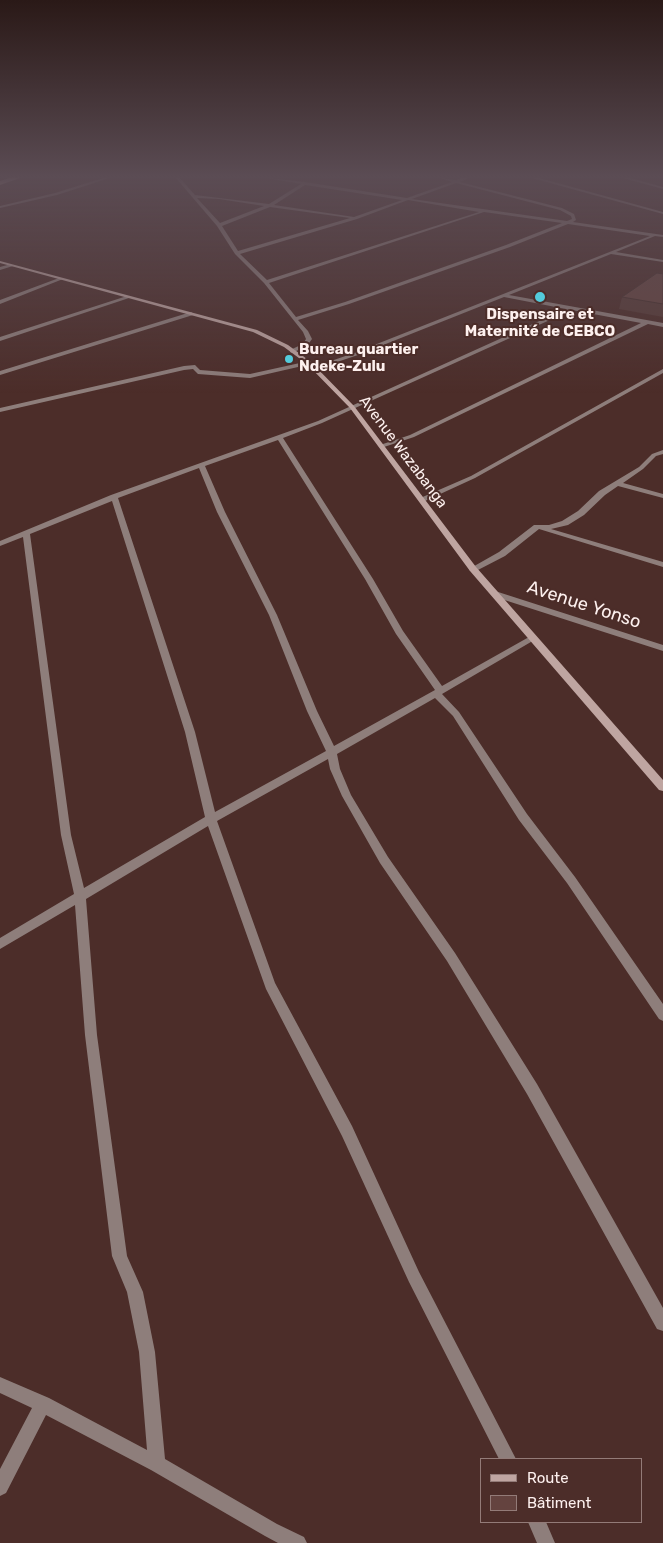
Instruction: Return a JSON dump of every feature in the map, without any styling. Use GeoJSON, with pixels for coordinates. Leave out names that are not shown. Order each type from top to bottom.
{"type":"FeatureCollection","features":[{"type":"Feature","properties":{"kind":"main road","name":"Avenue Wazabanga"},"geometry":{"type":"LineString","coordinates":[[0,262],[255,331],[292,351],[312,366],[352,407],[473,569],[532,639],[663,787]]}},
{"type":"Feature","properties":{"kind":"street"},"geometry":{"type":"LineString","coordinates":[[234,249],[266,282],[306,332],[309,339],[304,345],[292,351]]}},
{"type":"Feature","properties":{"kind":"street"},"geometry":{"type":"LineString","coordinates":[[237,253],[250,249]]}},
{"type":"Feature","properties":{"kind":"street"},"geometry":{"type":"LineString","coordinates":[[266,282],[369,249]]}},
{"type":"Feature","properties":{"kind":"street"},"geometry":{"type":"LineString","coordinates":[[295,319],[347,303],[500,249]]}},
{"type":"Feature","properties":{"kind":"street"},"geometry":{"type":"LineString","coordinates":[[0,410],[184,368],[195,367],[198,372],[250,376],[312,366],[356,354],[621,249]]}},
{"type":"Feature","properties":{"kind":"street"},"geometry":{"type":"LineString","coordinates":[[611,253],[663,262]]}},
{"type":"Feature","properties":{"kind":"street"},"geometry":{"type":"LineString","coordinates":[[0,269],[11,265]]}},
{"type":"Feature","properties":{"kind":"street"},"geometry":{"type":"LineString","coordinates":[[0,302],[61,279]]}},
{"type":"Feature","properties":{"kind":"street"},"geometry":{"type":"LineString","coordinates":[[505,296],[663,325]]}},
{"type":"Feature","properties":{"kind":"street"},"geometry":{"type":"LineString","coordinates":[[0,339],[129,297]]}},
{"type":"Feature","properties":{"kind":"street"},"geometry":{"type":"LineString","coordinates":[[0,544],[114,497],[280,438],[346,411],[570,309]]}},
{"type":"Feature","properties":{"kind":"street"},"geometry":{"type":"LineString","coordinates":[[0,373],[191,314]]}},
{"type":"Feature","properties":{"kind":"street"},"geometry":{"type":"LineString","coordinates":[[382,446],[412,436],[646,322]]}},
{"type":"Feature","properties":{"kind":"street"},"geometry":{"type":"LineString","coordinates":[[422,499],[473,477],[663,370]]}},
{"type":"Feature","properties":{"kind":"street"},"geometry":{"type":"LineString","coordinates":[[280,438],[369,579],[399,632],[456,714],[523,817],[571,880],[663,1015]]}},
{"type":"Feature","properties":{"kind":"street"},"geometry":{"type":"LineString","coordinates":[[473,569],[502,554],[538,527],[565,523],[582,513],[602,493],[641,468],[654,455],[663,452]]}},
{"type":"Feature","properties":{"kind":"street"},"geometry":{"type":"LineString","coordinates":[[201,466],[221,512],[273,615],[312,711],[332,752],[335,769],[347,796],[384,860],[451,957],[527,1081],[663,1323]]}},
{"type":"Feature","properties":{"kind":"street"},"geometry":{"type":"LineString","coordinates":[[616,483],[663,496]]}},
{"type":"Feature","properties":{"kind":"street"},"geometry":{"type":"LineString","coordinates":[[114,497],[190,732],[211,818],[270,985],[347,1131],[414,1277],[507,1458]]}},
{"type":"Feature","properties":{"kind":"street"},"geometry":{"type":"LineString","coordinates":[[538,527],[663,565]]}},
{"type":"Feature","properties":{"kind":"street"},"geometry":{"type":"LineString","coordinates":[[26,534],[66,835],[80,896],[91,1035],[120,1256],[135,1292],[147,1352],[157,1464]]}},
{"type":"Feature","properties":{"kind":"street","name":"Avenue Yonso"},"geometry":{"type":"LineString","coordinates":[[495,594],[663,648]]}},
{"type":"Feature","properties":{"kind":"street"},"geometry":{"type":"LineString","coordinates":[[0,944],[211,818],[532,639]]}},
{"type":"Feature","properties":{"kind":"street"},"geometry":{"type":"LineString","coordinates":[[0,1385],[43,1404],[157,1464],[271,1530],[298,1543]]}},
{"type":"Feature","properties":{"kind":"street"},"geometry":{"type":"LineString","coordinates":[[0,1487],[43,1404]]}},
{"type":"Feature","properties":{"kind":"street"},"geometry":{"type":"LineString","coordinates":[[537,1523],[546,1543]]}},
{"type":"Feature","properties":{"kind":"building"},"geometry":{"type":"Polygon","coordinates":[[[657,273],[663,274],[663,304],[622,297],[657,273]]]}},
{"type":"Feature","properties":{"kind":"place","name":"Dispensaire et Maternité de CEBCO"},"geometry":{"type":"Point","coordinates":[540,297]}},
{"type":"Feature","properties":{"kind":"place","name":"Bureau quartier Ndeke-Zulu"},"geometry":{"type":"Point","coordinates":[289,359]}}]}
